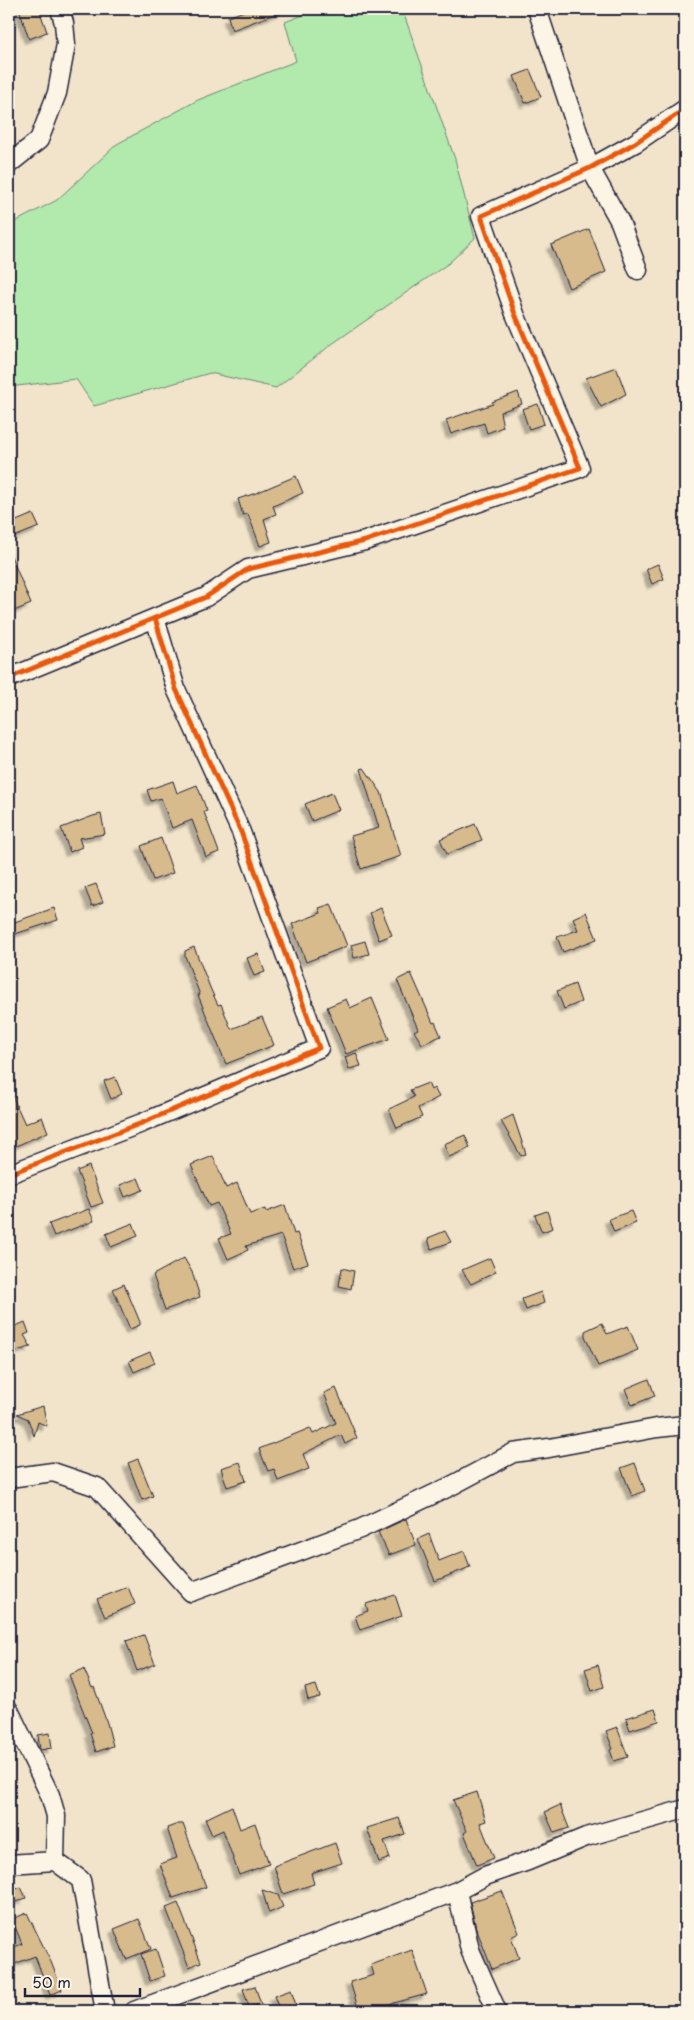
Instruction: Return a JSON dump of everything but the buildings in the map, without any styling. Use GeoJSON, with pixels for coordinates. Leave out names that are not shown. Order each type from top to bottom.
{"type":"FeatureCollection","features":[{"type":"Feature","properties":{"kind":"street"},"geometry":{"type":"LineString","coordinates":[[9,164],[39,140],[57,93],[66,44],[64,23],[60,9]]}},
{"type":"Feature","properties":{"kind":"street"},"geometry":{"type":"LineString","coordinates":[[538,9],[590,168],[620,222],[638,270]]}},
{"type":"Feature","properties":{"kind":"street"},"geometry":{"type":"LineString","coordinates":[[9,678],[206,597],[248,569],[365,541],[580,468],[515,314],[482,216],[590,168],[635,143],[685,110]]}},
{"type":"Feature","properties":{"kind":"street"},"geometry":{"type":"LineString","coordinates":[[9,1174],[142,1123],[319,1048],[241,832],[176,689],[155,618]]}},
{"type":"Feature","properties":{"kind":"street"},"geometry":{"type":"LineString","coordinates":[[9,1478],[53,1472],[97,1487],[191,1592],[360,1529],[451,1486],[513,1453],[657,1428],[685,1426]]}},
{"type":"Feature","properties":{"kind":"street"},"geometry":{"type":"LineString","coordinates":[[9,1710],[50,1795],[56,1816],[55,1861]]}},
{"type":"Feature","properties":{"kind":"street"},"geometry":{"type":"LineString","coordinates":[[134,2011],[457,1891],[485,1876],[586,1837],[685,1809]]}},
{"type":"Feature","properties":{"kind":"street"},"geometry":{"type":"LineString","coordinates":[[9,1864],[55,1861],[81,1880],[104,2011]]}},
{"type":"Feature","properties":{"kind":"street"},"geometry":{"type":"LineString","coordinates":[[457,1891],[470,1950],[497,2011]]}},
{"type":"Feature","properties":{"kind":"green space"},"geometry":{"type":"Polygon","coordinates":[[[318,9],[402,9],[455,159],[475,238],[449,263],[332,344],[276,388],[210,373],[94,406],[76,379],[9,387],[9,225],[57,200],[117,144],[198,100],[296,61],[285,22],[318,9]]]}},
{"type":"Feature","properties":{"kind":"cycle path"},"geometry":{"type":"LineString","coordinates":[[9,678],[206,597],[248,569],[365,541],[580,468],[515,314],[481,216],[590,168],[635,143],[685,109]]}},
{"type":"Feature","properties":{"kind":"cycle path"},"geometry":{"type":"LineString","coordinates":[[9,1174],[142,1123],[319,1048],[241,832],[176,689],[155,618]]}}]}
